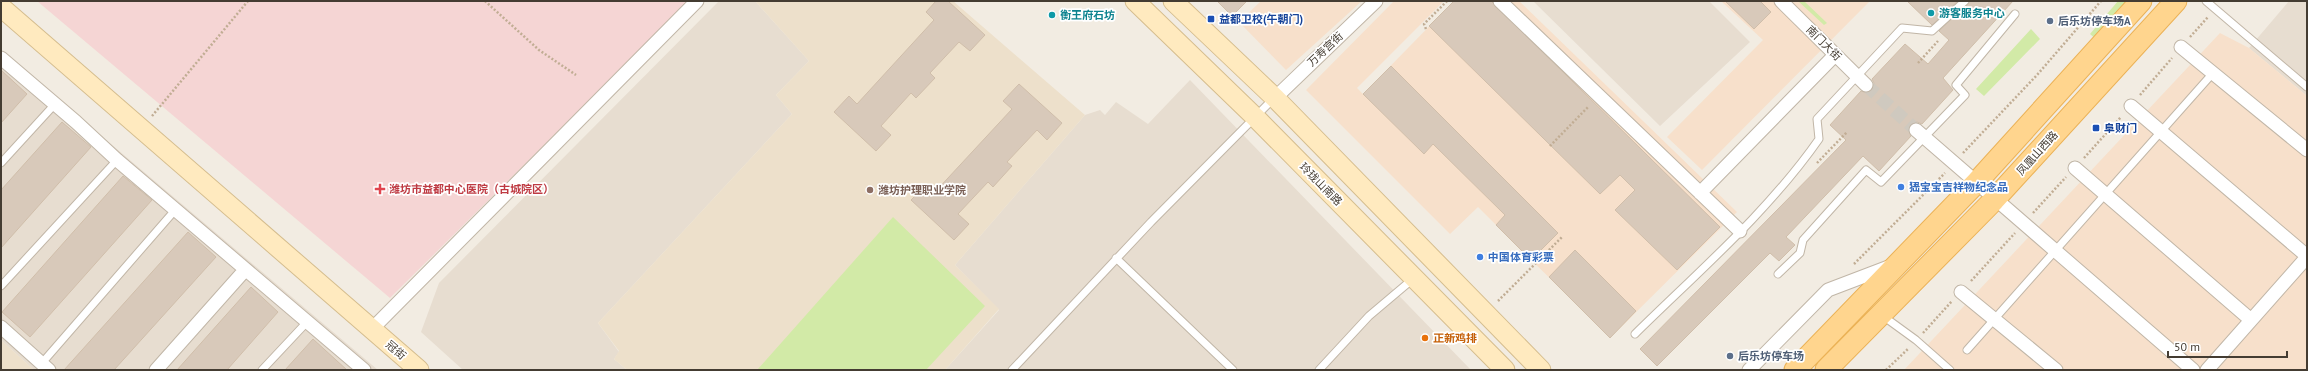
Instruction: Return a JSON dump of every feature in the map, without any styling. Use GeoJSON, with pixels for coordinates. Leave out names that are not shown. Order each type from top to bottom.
{"type":"FeatureCollection","features":[{"type":"Feature","properties":{"kind":"main road","name":"玲珑山南路"},"geometry":{"type":"LineString","coordinates":[[1135,1],[1255,117],[1506,370]]}},
{"type":"Feature","properties":{"kind":"main road"},"geometry":{"type":"LineString","coordinates":[[1173,1],[1275,98],[1541,370]]}},
{"type":"Feature","properties":{"kind":"main road"},"geometry":{"type":"LineString","coordinates":[[1795,370],[1976,183],[2141,1]]}},
{"type":"Feature","properties":{"kind":"main road","name":"凤凰山西路"},"geometry":{"type":"LineString","coordinates":[[1826,370],[1994,200],[2176,1]]}},
{"type":"Feature","properties":{"kind":"main road","name":"冠街"},"geometry":{"type":"LineString","coordinates":[[1,7],[143,128],[419,370]]}},
{"type":"Feature","properties":{"kind":"street"},"geometry":{"type":"LineString","coordinates":[[372,330],[697,1]]}},
{"type":"Feature","properties":{"kind":"street","name":"万寿宫街"},"geometry":{"type":"LineString","coordinates":[[1275,98],[1376,1]]}},
{"type":"Feature","properties":{"kind":"street"},"geometry":{"type":"LineString","coordinates":[[1500,1],[1740,231]]}},
{"type":"Feature","properties":{"kind":"street","name":"南门大街"},"geometry":{"type":"LineString","coordinates":[[1781,1],[1862,81]]}},
{"type":"Feature","properties":{"kind":"street"},"geometry":{"type":"LineString","coordinates":[[2182,47],[2307,150]]}},
{"type":"Feature","properties":{"kind":"street"},"geometry":{"type":"LineString","coordinates":[[1700,193],[1835,55]]}},
{"type":"Feature","properties":{"kind":"street"},"geometry":{"type":"LineString","coordinates":[[1,58],[55,104],[116,160],[176,209],[245,270],[364,370]]}},
{"type":"Feature","properties":{"kind":"street"},"geometry":{"type":"LineString","coordinates":[[2131,106],[2307,256],[2207,370]]}},
{"type":"Feature","properties":{"kind":"street"},"geometry":{"type":"LineString","coordinates":[[1920,134],[1994,200],[2193,370]]}},
{"type":"Feature","properties":{"kind":"street"},"geometry":{"type":"LineString","coordinates":[[2075,168],[2251,320]]}},
{"type":"Feature","properties":{"kind":"street"},"geometry":{"type":"LineString","coordinates":[[1749,370],[1828,290],[1900,263]]}},
{"type":"Feature","properties":{"kind":"street"},"geometry":{"type":"LineString","coordinates":[[156,370],[245,270]]}},
{"type":"Feature","properties":{"kind":"street"},"geometry":{"type":"LineString","coordinates":[[1961,292],[2056,370]]}},
{"type":"Feature","properties":{"kind":"street"},"geometry":{"type":"LineString","coordinates":[[1,327],[46,367]]}},
{"type":"Feature","properties":{"kind":"lane"},"geometry":{"type":"LineString","coordinates":[[1635,334],[1740,231],[1796,172],[1819,139],[1817,119],[1862,81],[1902,28],[1924,32],[1932,31],[1965,1]]}},
{"type":"Feature","properties":{"kind":"lane"},"geometry":{"type":"LineString","coordinates":[[2206,1],[2307,87]]}},
{"type":"Feature","properties":{"kind":"lane"},"geometry":{"type":"LineString","coordinates":[[1778,274],[1800,253],[1803,240],[1866,170],[1881,182],[1920,134],[1965,95],[1956,85],[2015,14]]}},
{"type":"Feature","properties":{"kind":"lane"},"geometry":{"type":"LineString","coordinates":[[1967,350],[2213,73]]}},
{"type":"Feature","properties":{"kind":"lane"},"geometry":{"type":"LineString","coordinates":[[1014,369],[1116,258],[1275,98]]}},
{"type":"Feature","properties":{"kind":"lane"},"geometry":{"type":"LineString","coordinates":[[1,163],[55,104]]}},
{"type":"Feature","properties":{"kind":"lane"},"geometry":{"type":"LineString","coordinates":[[1,286],[116,160]]}},
{"type":"Feature","properties":{"kind":"lane"},"geometry":{"type":"LineString","coordinates":[[46,367],[176,209]]}},
{"type":"Feature","properties":{"kind":"lane"},"geometry":{"type":"LineString","coordinates":[[1116,258],[1233,370]]}},
{"type":"Feature","properties":{"kind":"lane"},"geometry":{"type":"LineString","coordinates":[[1319,370],[1369,316],[1414,278]]}},
{"type":"Feature","properties":{"kind":"lane"},"geometry":{"type":"LineString","coordinates":[[1881,315],[1916,340],[1950,370]]}},
{"type":"Feature","properties":{"kind":"lane"},"geometry":{"type":"LineString","coordinates":[[262,370],[307,322]]}},
{"type":"Feature","properties":{"kind":"path"},"geometry":{"type":"LineString","coordinates":[[143,128],[248,1]]}},
{"type":"Feature","properties":{"kind":"path"},"geometry":{"type":"LineString","coordinates":[[485,1],[539,50],[576,75]]}},
{"type":"Feature","properties":{"kind":"path"},"geometry":{"type":"LineString","coordinates":[[1426,29],[1424,24],[1447,1]]}},
{"type":"Feature","properties":{"kind":"path"},"geometry":{"type":"LineString","coordinates":[[2082,22],[2101,1]]}},
{"type":"Feature","properties":{"kind":"path"},"geometry":{"type":"LineString","coordinates":[[1886,370],[1961,292],[2075,168],[2131,106],[2215,8]]}},
{"type":"Feature","properties":{"kind":"path"},"geometry":{"type":"LineString","coordinates":[[1550,146],[1599,96]]}},
{"type":"Feature","properties":{"kind":"path"},"geometry":{"type":"LineString","coordinates":[[1814,166],[1847,132]]}},
{"type":"Feature","properties":{"kind":"path"},"geometry":{"type":"LineString","coordinates":[[1486,313],[1562,236]]}},
{"type":"Feature","properties":{"kind":"shaded area","name":"潍坊市益都中心医院（古城院区）"},"geometry":{"type":"Polygon","coordinates":[[[37,1],[689,1],[390,298],[37,1]]]}},
{"type":"Feature","properties":{"kind":"shaded area"},"geometry":{"type":"Polygon","coordinates":[[[719,1],[755,1],[809,61],[776,95],[792,114],[598,323],[619,352],[614,359],[627,370],[463,370],[421,332],[439,283],[719,1]]]}},
{"type":"Feature","properties":{"kind":"shaded area","name":"潍坊护理职业学院"},"geometry":{"type":"Polygon","coordinates":[[[755,1],[953,1],[1085,115],[955,265],[999,309],[945,370],[627,370],[614,359],[619,351],[598,323],[792,114],[776,95],[809,61],[755,1]]]}},
{"type":"Feature","properties":{"kind":"shaded area"},"geometry":{"type":"Polygon","coordinates":[[[1261,1],[1362,1],[1286,70],[1239,22],[1261,1]]]}},
{"type":"Feature","properties":{"kind":"shaded area"},"geometry":{"type":"Polygon","coordinates":[[[1394,1],[1444,1],[1357,88],[1363,94],[1454,1],[1519,1],[1737,212],[1610,338],[1478,207],[1450,234],[1306,90],[1394,1]]]}},
{"type":"Feature","properties":{"kind":"shaded area"},"geometry":{"type":"Polygon","coordinates":[[[1533,1],[1709,1],[1750,42],[1660,126],[1533,1]]]}},
{"type":"Feature","properties":{"kind":"shaded area"},"geometry":{"type":"Polygon","coordinates":[[[1721,1],[1870,1],[1702,170],[1667,137],[1763,40],[1721,1]]]}},
{"type":"Feature","properties":{"kind":"shaded area"},"geometry":{"type":"Polygon","coordinates":[[[2289,1],[2307,1],[2307,96],[2249,48],[2289,1]]]}},
{"type":"Feature","properties":{"kind":"shaded area"},"geometry":{"type":"Polygon","coordinates":[[[2220,33],[2249,48],[2307,96],[2307,370],[1904,370],[2220,33]]]}},
{"type":"Feature","properties":{"kind":"shaded area"},"geometry":{"type":"Polygon","coordinates":[[[1,51],[378,370],[34,370],[1,340],[1,51]]]}},
{"type":"Feature","properties":{"kind":"shaded area"},"geometry":{"type":"Polygon","coordinates":[[[1190,80],[1471,370],[945,370],[999,310],[955,265],[1085,115],[1100,110],[1105,115],[1116,102],[1148,124],[1190,80]]]}},
{"type":"Feature","properties":{"kind":"shaded area"},"geometry":{"type":"Polygon","coordinates":[[[1,340],[34,370],[1,370],[1,340]]]}},
{"type":"Feature","properties":{"kind":"green space"},"geometry":{"type":"Polygon","coordinates":[[[1798,1],[1804,1],[1827,23],[1824,25],[1798,1]]]}},
{"type":"Feature","properties":{"kind":"green space"},"geometry":{"type":"Polygon","coordinates":[[[2118,1],[2133,1],[2098,41],[2090,34],[2118,1]]]}},
{"type":"Feature","properties":{"kind":"green space"},"geometry":{"type":"Polygon","coordinates":[[[2031,29],[2040,39],[1984,96],[1976,89],[2031,29]]]}},
{"type":"Feature","properties":{"kind":"green space"},"geometry":{"type":"Polygon","coordinates":[[[893,217],[985,306],[926,370],[757,370],[893,217]]]}},
{"type":"Feature","properties":{"kind":"building"},"geometry":{"type":"Polygon","coordinates":[[[936,1],[948,1],[985,35],[970,51],[959,42],[930,73],[935,78],[916,98],[911,93],[881,126],[891,135],[876,151],[834,112],[849,96],[857,104],[934,20],[926,12],[936,1]]]}},
{"type":"Feature","properties":{"kind":"building"},"geometry":{"type":"Polygon","coordinates":[[[1217,1],[1247,1],[1232,16],[1217,1]]]}},
{"type":"Feature","properties":{"kind":"building"},"geometry":{"type":"Polygon","coordinates":[[[1454,1],[1491,1],[1720,227],[1677,270],[1615,210],[1635,190],[1620,175],[1600,194],[1429,26],[1454,1]]]}},
{"type":"Feature","properties":{"kind":"building"},"geometry":{"type":"Polygon","coordinates":[[[1725,1],[1760,1],[1771,12],[1754,29],[1725,1]]]}},
{"type":"Feature","properties":{"kind":"building","name":"游客服务中心"},"geometry":{"type":"Polygon","coordinates":[[[1907,1],[1958,1],[1932,25],[1907,1]]]}},
{"type":"Feature","properties":{"kind":"building"},"geometry":{"type":"Polygon","coordinates":[[[1970,1],[2013,1],[1943,78],[1953,90],[1922,124],[1917,122],[1910,124],[1908,129],[1911,136],[1879,171],[1863,156],[1786,237],[1795,245],[1779,261],[1770,253],[1657,366],[1640,349],[1846,140],[1830,125],[1861,91],[1868,93],[1872,90],[1874,83],[1872,79],[1905,44],[1928,64],[1949,40],[1939,31],[1970,1]]]}},
{"type":"Feature","properties":{"kind":"building"},"geometry":{"type":"Polygon","coordinates":[[[1391,66],[1558,233],[1531,260],[1496,225],[1505,215],[1433,144],[1424,154],[1363,94],[1391,66]]]}},
{"type":"Feature","properties":{"kind":"building"},"geometry":{"type":"Polygon","coordinates":[[[1,70],[27,94],[1,123],[1,70]]]}},
{"type":"Feature","properties":{"kind":"building"},"geometry":{"type":"Polygon","coordinates":[[[1019,84],[1062,123],[1047,140],[1037,130],[1007,162],[1012,166],[993,187],[988,182],[958,214],[969,224],[954,240],[911,200],[926,185],[935,192],[1012,109],[1003,101],[1019,84]]]}},
{"type":"Feature","properties":{"kind":"building"},"geometry":{"type":"Polygon","coordinates":[[[62,122],[91,147],[1,248],[1,190],[62,122]]]}},
{"type":"Feature","properties":{"kind":"building"},"geometry":{"type":"Polygon","coordinates":[[[123,176],[152,200],[30,337],[2,312],[123,176]]]}},
{"type":"Feature","properties":{"kind":"building"},"geometry":{"type":"Polygon","coordinates":[[[188,232],[216,257],[114,370],[64,370],[188,232]]]}},
{"type":"Feature","properties":{"kind":"building"},"geometry":{"type":"Polygon","coordinates":[[[1575,250],[1636,311],[1610,338],[1549,277],[1575,250]]]}},
{"type":"Feature","properties":{"kind":"building"},"geometry":{"type":"Polygon","coordinates":[[[251,287],[278,312],[227,370],[177,370],[251,287]]]}},
{"type":"Feature","properties":{"kind":"building"},"geometry":{"type":"Polygon","coordinates":[[[313,339],[347,370],[285,370],[313,339]]]}},
{"type":"Feature","properties":{"kind":"tunnel"},"geometry":{"type":"LineString","coordinates":[[1866,85],[1916,130]]}},
{"type":"Feature","properties":{"kind":"place","name":"游客服务中心"},"geometry":{"type":"Point","coordinates":[1931,13]}},
{"type":"Feature","properties":{"kind":"place","name":"衡王府石坊"},"geometry":{"type":"Point","coordinates":[1052,15]}},
{"type":"Feature","properties":{"kind":"place","name":"益都卫校(午朝门)"},"geometry":{"type":"Point","coordinates":[1211,19]}},
{"type":"Feature","properties":{"kind":"place","name":"后乐坊停车场A"},"geometry":{"type":"Point","coordinates":[2050,21]}},
{"type":"Feature","properties":{"kind":"place","name":"阜财门"},"geometry":{"type":"Point","coordinates":[2096,128]}},
{"type":"Feature","properties":{"kind":"place","name":"峱宝宝吉祥物纪念品"},"geometry":{"type":"Point","coordinates":[1901,187]}},
{"type":"Feature","properties":{"kind":"place","name":"潍坊市益都中心医院（古城院区）"},"geometry":{"type":"Point","coordinates":[380,189]}},
{"type":"Feature","properties":{"kind":"place","name":"潍坊护理职业学院"},"geometry":{"type":"Point","coordinates":[870,190]}},
{"type":"Feature","properties":{"kind":"place","name":"中国体育彩票"},"geometry":{"type":"Point","coordinates":[1480,257]}},
{"type":"Feature","properties":{"kind":"place","name":"正新鸡排"},"geometry":{"type":"Point","coordinates":[1425,338]}},
{"type":"Feature","properties":{"kind":"place","name":"后乐坊停车场"},"geometry":{"type":"Point","coordinates":[1730,356]}}]}
